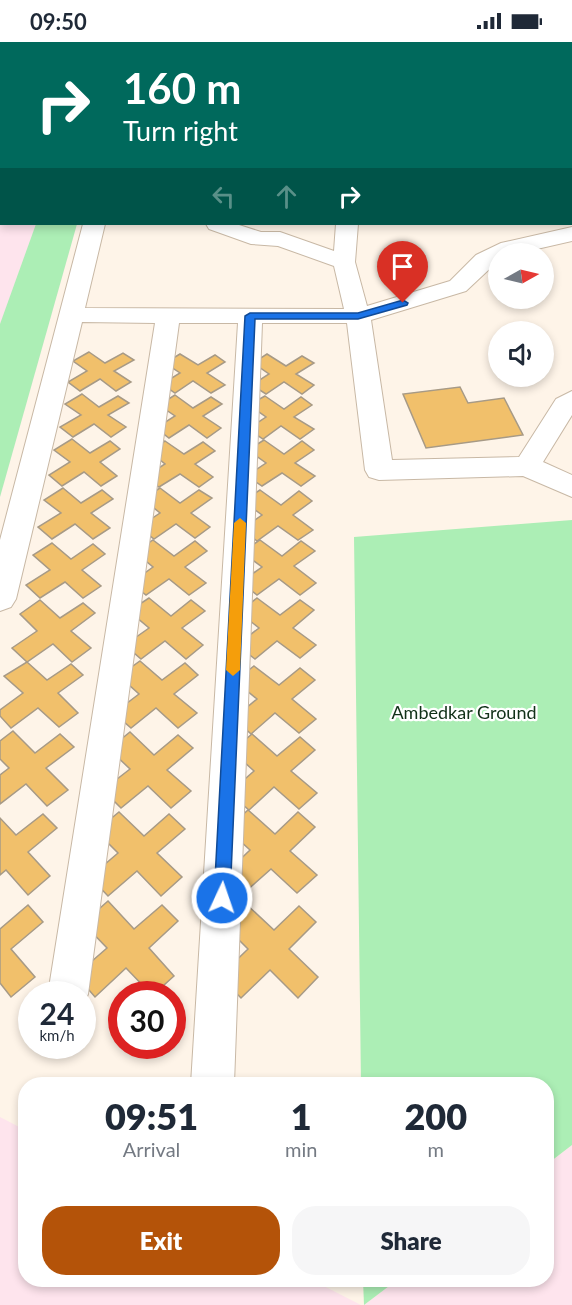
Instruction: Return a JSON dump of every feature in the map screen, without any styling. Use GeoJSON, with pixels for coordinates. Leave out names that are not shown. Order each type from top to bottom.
{"type":"FeatureCollection","features":[{"type":"Feature","properties":{"kind":"street"},"geometry":{"type":"LineString","coordinates":[[0,599],[94,225]]}},
{"type":"Feature","properties":{"kind":"street"},"geometry":{"type":"LineString","coordinates":[[220,225],[260,239],[280,239],[310,234],[344,262]]}},
{"type":"Feature","properties":{"kind":"street"},"geometry":{"type":"LineString","coordinates":[[266,225],[273,227],[280,239]]}},
{"type":"Feature","properties":{"kind":"street"},"geometry":{"type":"LineString","coordinates":[[347,225],[344,262],[358,316],[379,470],[526,466],[572,487]]}},
{"type":"Feature","properties":{"kind":"street"},"geometry":{"type":"LineString","coordinates":[[71,315],[358,316],[458,286],[467,280],[470,271],[488,258],[505,250],[572,234]]}},
{"type":"Feature","properties":{"kind":"street"},"geometry":{"type":"LineString","coordinates":[[70,981],[168,316]]}},
{"type":"Feature","properties":{"kind":"street"},"geometry":{"type":"LineString","coordinates":[[213,1077],[250,316]]}},
{"type":"Feature","properties":{"kind":"street"},"geometry":{"type":"LineString","coordinates":[[526,466],[565,405],[572,399]]}},
{"type":"Feature","properties":{"kind":"shaded area"},"geometry":{"type":"Polygon","coordinates":[[[0,225],[77,225],[0,497],[0,225]]]}},
{"type":"Feature","properties":{"kind":"shaded area"},"geometry":{"type":"Polygon","coordinates":[[[0,1117],[18,1126],[18,1287],[326,1287],[361,1305],[0,1305],[0,1117]]]}},
{"type":"Feature","properties":{"kind":"shaded area"},"geometry":{"type":"Polygon","coordinates":[[[572,1145],[572,1305],[364,1305],[388,1287],[554,1287],[554,1159],[572,1145]]]}},
{"type":"Feature","properties":{"kind":"green space"},"geometry":{"type":"Polygon","coordinates":[[[36,225],[77,225],[0,497],[0,324],[36,225]]]}},
{"type":"Feature","properties":{"kind":"green space","name":"Ambedkar Ground"},"geometry":{"type":"Polygon","coordinates":[[[572,520],[572,1145],[554,1159],[554,1077],[361,1077],[354,537],[572,520]]]}},
{"type":"Feature","properties":{"kind":"green space"},"geometry":{"type":"Polygon","coordinates":[[[363,1287],[388,1287],[364,1305],[363,1287]]]}},
{"type":"Feature","properties":{"kind":"building"},"geometry":{"type":"Polygon","coordinates":[[[89,352],[105,363],[123,353],[134,360],[114,371],[131,382],[116,391],[100,379],[80,391],[68,382],[87,371],[73,361],[89,352]]]}},
{"type":"Feature","properties":{"kind":"building"},"geometry":{"type":"Polygon","coordinates":[[[180,354],[198,365],[215,355],[225,362],[207,373],[225,385],[211,393],[193,381],[175,393],[162,384],[180,373],[165,363],[180,354]]]}},
{"type":"Feature","properties":{"kind":"building"},"geometry":{"type":"Polygon","coordinates":[[[267,354],[286,366],[302,356],[314,363],[296,374],[314,385],[302,394],[284,382],[266,394],[252,385],[269,374],[253,363],[267,354]]]}},
{"type":"Feature","properties":{"kind":"building"},"geometry":{"type":"Polygon","coordinates":[[[460,387],[468,403],[504,398],[523,435],[426,448],[403,394],[460,387]]]}},
{"type":"Feature","properties":{"kind":"building"},"geometry":{"type":"Polygon","coordinates":[[[82,394],[99,407],[118,396],[129,403],[108,415],[126,427],[111,437],[94,424],[73,437],[60,427],[81,415],[65,404],[82,394]]]}},
{"type":"Feature","properties":{"kind":"building"},"geometry":{"type":"Polygon","coordinates":[[[175,395],[193,408],[211,397],[222,404],[203,416],[221,428],[207,438],[189,425],[169,438],[156,428],[175,416],[159,405],[175,395]]]}},
{"type":"Feature","properties":{"kind":"building"},"geometry":{"type":"Polygon","coordinates":[[[265,396],[284,409],[301,397],[312,405],[294,417],[314,429],[300,439],[281,426],[263,439],[248,429],[266,417],[249,405],[265,396]]]}},
{"type":"Feature","properties":{"kind":"building"},"geometry":{"type":"Polygon","coordinates":[[[72,439],[90,453],[110,441],[120,449],[100,462],[117,476],[101,486],[84,472],[62,486],[49,475],[70,462],[54,450],[72,439]]]}},
{"type":"Feature","properties":{"kind":"building"},"geometry":{"type":"Polygon","coordinates":[[[264,440],[284,454],[302,441],[314,450],[295,463],[315,476],[301,486],[282,473],[262,486],[247,476],[266,463],[248,450],[264,440]]]}},
{"type":"Feature","properties":{"kind":"building"},"geometry":{"type":"Polygon","coordinates":[[[165,441],[184,454],[203,442],[215,451],[195,464],[213,477],[199,487],[180,474],[159,487],[145,477],[165,464],[149,451],[165,441]]]}},
{"type":"Feature","properties":{"kind":"building"},"geometry":{"type":"Polygon","coordinates":[[[63,488],[81,503],[102,490],[113,499],[91,513],[110,528],[93,539],[75,524],[52,539],[38,527],[61,513],[44,500],[63,488]]]}},
{"type":"Feature","properties":{"kind":"building"},"geometry":{"type":"Polygon","coordinates":[[[160,488],[180,503],[199,490],[212,498],[191,513],[210,527],[195,538],[176,524],[154,539],[139,527],[160,513],[143,499],[160,488]]]}},
{"type":"Feature","properties":{"kind":"building"},"geometry":{"type":"Polygon","coordinates":[[[260,490],[281,505],[299,491],[312,501],[293,515],[313,530],[298,540],[278,526],[257,541],[242,529],[262,515],[243,501],[260,490]]]}},
{"type":"Feature","properties":{"kind":"building"},"geometry":{"type":"Polygon","coordinates":[[[153,540],[174,556],[195,541],[207,551],[185,567],[206,583],[189,595],[169,579],[146,595],[131,583],[153,567],[135,552],[153,540]]]}},
{"type":"Feature","properties":{"kind":"building"},"geometry":{"type":"Polygon","coordinates":[[[260,540],[282,556],[301,541],[315,551],[294,566],[316,583],[300,595],[279,579],[257,595],[241,582],[262,567],[242,552],[260,540]]]}},
{"type":"Feature","properties":{"kind":"building"},"geometry":{"type":"Polygon","coordinates":[[[52,543],[71,559],[93,544],[105,554],[82,570],[101,586],[83,598],[65,582],[40,598],[26,585],[50,570],[33,555],[52,543]]]}},
{"type":"Feature","properties":{"kind":"building"},"geometry":{"type":"Polygon","coordinates":[[[149,598],[171,616],[191,600],[205,611],[182,628],[203,645],[186,659],[165,641],[141,659],[125,645],[149,628],[129,611],[149,598]]]}},
{"type":"Feature","properties":{"kind":"building"},"geometry":{"type":"Polygon","coordinates":[[[257,598],[280,615],[300,600],[314,610],[293,628],[316,645],[300,658],[277,641],[255,659],[237,645],[259,628],[239,612],[257,598]]]}},
{"type":"Feature","properties":{"kind":"building"},"geometry":{"type":"Polygon","coordinates":[[[40,600],[60,618],[83,603],[95,613],[71,631],[91,648],[72,662],[53,644],[27,662],[12,648],[37,631],[20,614],[40,600]]]}},
{"type":"Feature","properties":{"kind":"building"},"geometry":{"type":"Polygon","coordinates":[[[140,661],[162,680],[185,663],[198,675],[174,694],[197,713],[178,728],[156,708],[131,728],[114,713],[139,694],[119,676],[140,661]]]}},
{"type":"Feature","properties":{"kind":"building"},"geometry":{"type":"Polygon","coordinates":[[[27,662],[47,680],[71,664],[83,675],[58,693],[78,713],[59,727],[38,708],[11,728],[0,716],[0,710],[23,693],[4,676],[27,662]]]}},
{"type":"Feature","properties":{"kind":"building"},"geometry":{"type":"Polygon","coordinates":[[[254,666],[279,685],[300,668],[315,680],[292,699],[316,719],[299,733],[275,713],[251,734],[234,718],[257,699],[235,681],[254,666]]]}},
{"type":"Feature","properties":{"kind":"building"},"geometry":{"type":"Polygon","coordinates":[[[13,731],[35,753],[60,734],[74,747],[46,768],[68,790],[47,806],[26,784],[0,804],[0,775],[9,768],[0,759],[0,741],[13,731]]]}},
{"type":"Feature","properties":{"kind":"building"},"geometry":{"type":"Polygon","coordinates":[[[130,732],[154,755],[178,735],[193,748],[167,770],[191,791],[171,808],[148,786],[121,808],[103,790],[130,769],[109,749],[130,732]]]}},
{"type":"Feature","properties":{"kind":"building"},"geometry":{"type":"Polygon","coordinates":[[[252,734],[277,756],[300,737],[315,750],[291,771],[317,793],[299,809],[274,787],[249,810],[229,793],[254,771],[232,751],[252,734]]]}},
{"type":"Feature","properties":{"kind":"building"},"geometry":{"type":"Polygon","coordinates":[[[248,810],[275,834],[298,812],[315,827],[290,851],[317,875],[297,893],[271,869],[244,893],[224,875],[250,850],[227,829],[248,810]]]}},
{"type":"Feature","properties":{"kind":"building"},"geometry":{"type":"Polygon","coordinates":[[[119,812],[144,836],[169,814],[185,829],[157,853],[182,877],[161,896],[137,871],[108,896],[90,877],[118,853],[96,831],[119,812]]]}},
{"type":"Feature","properties":{"kind":"building"},"geometry":{"type":"Polygon","coordinates":[[[43,814],[57,828],[28,852],[50,876],[28,895],[6,870],[0,875],[0,818],[16,835],[43,814]]]}},
{"type":"Feature","properties":{"kind":"building"},"geometry":{"type":"Polygon","coordinates":[[[108,901],[134,929],[162,905],[178,921],[149,948],[174,976],[168,981],[138,981],[126,968],[112,981],[108,981],[108,985],[96,996],[96,981],[81,981],[76,975],[107,948],[83,923],[108,901]]]}},
{"type":"Feature","properties":{"kind":"building"},"geometry":{"type":"Polygon","coordinates":[[[245,903],[274,930],[299,906],[316,922],[289,949],[318,977],[298,998],[270,970],[241,998],[220,976],[248,949],[223,924],[245,903]]]}},
{"type":"Feature","properties":{"kind":"building"},"geometry":{"type":"Polygon","coordinates":[[[28,905],[43,922],[11,949],[35,977],[30,981],[18,981],[18,991],[11,997],[0,983],[0,929],[28,905]]]}},
{"type":"Feature","properties":{"kind":"slow traffic"},"geometry":{"type":"LineString","coordinates":[[233,670],[240,523]]}},
{"type":"Feature","properties":{"kind":"route"},"geometry":{"type":"LineString","coordinates":[[222,898],[250,316],[358,316],[403,303]]}}]}
